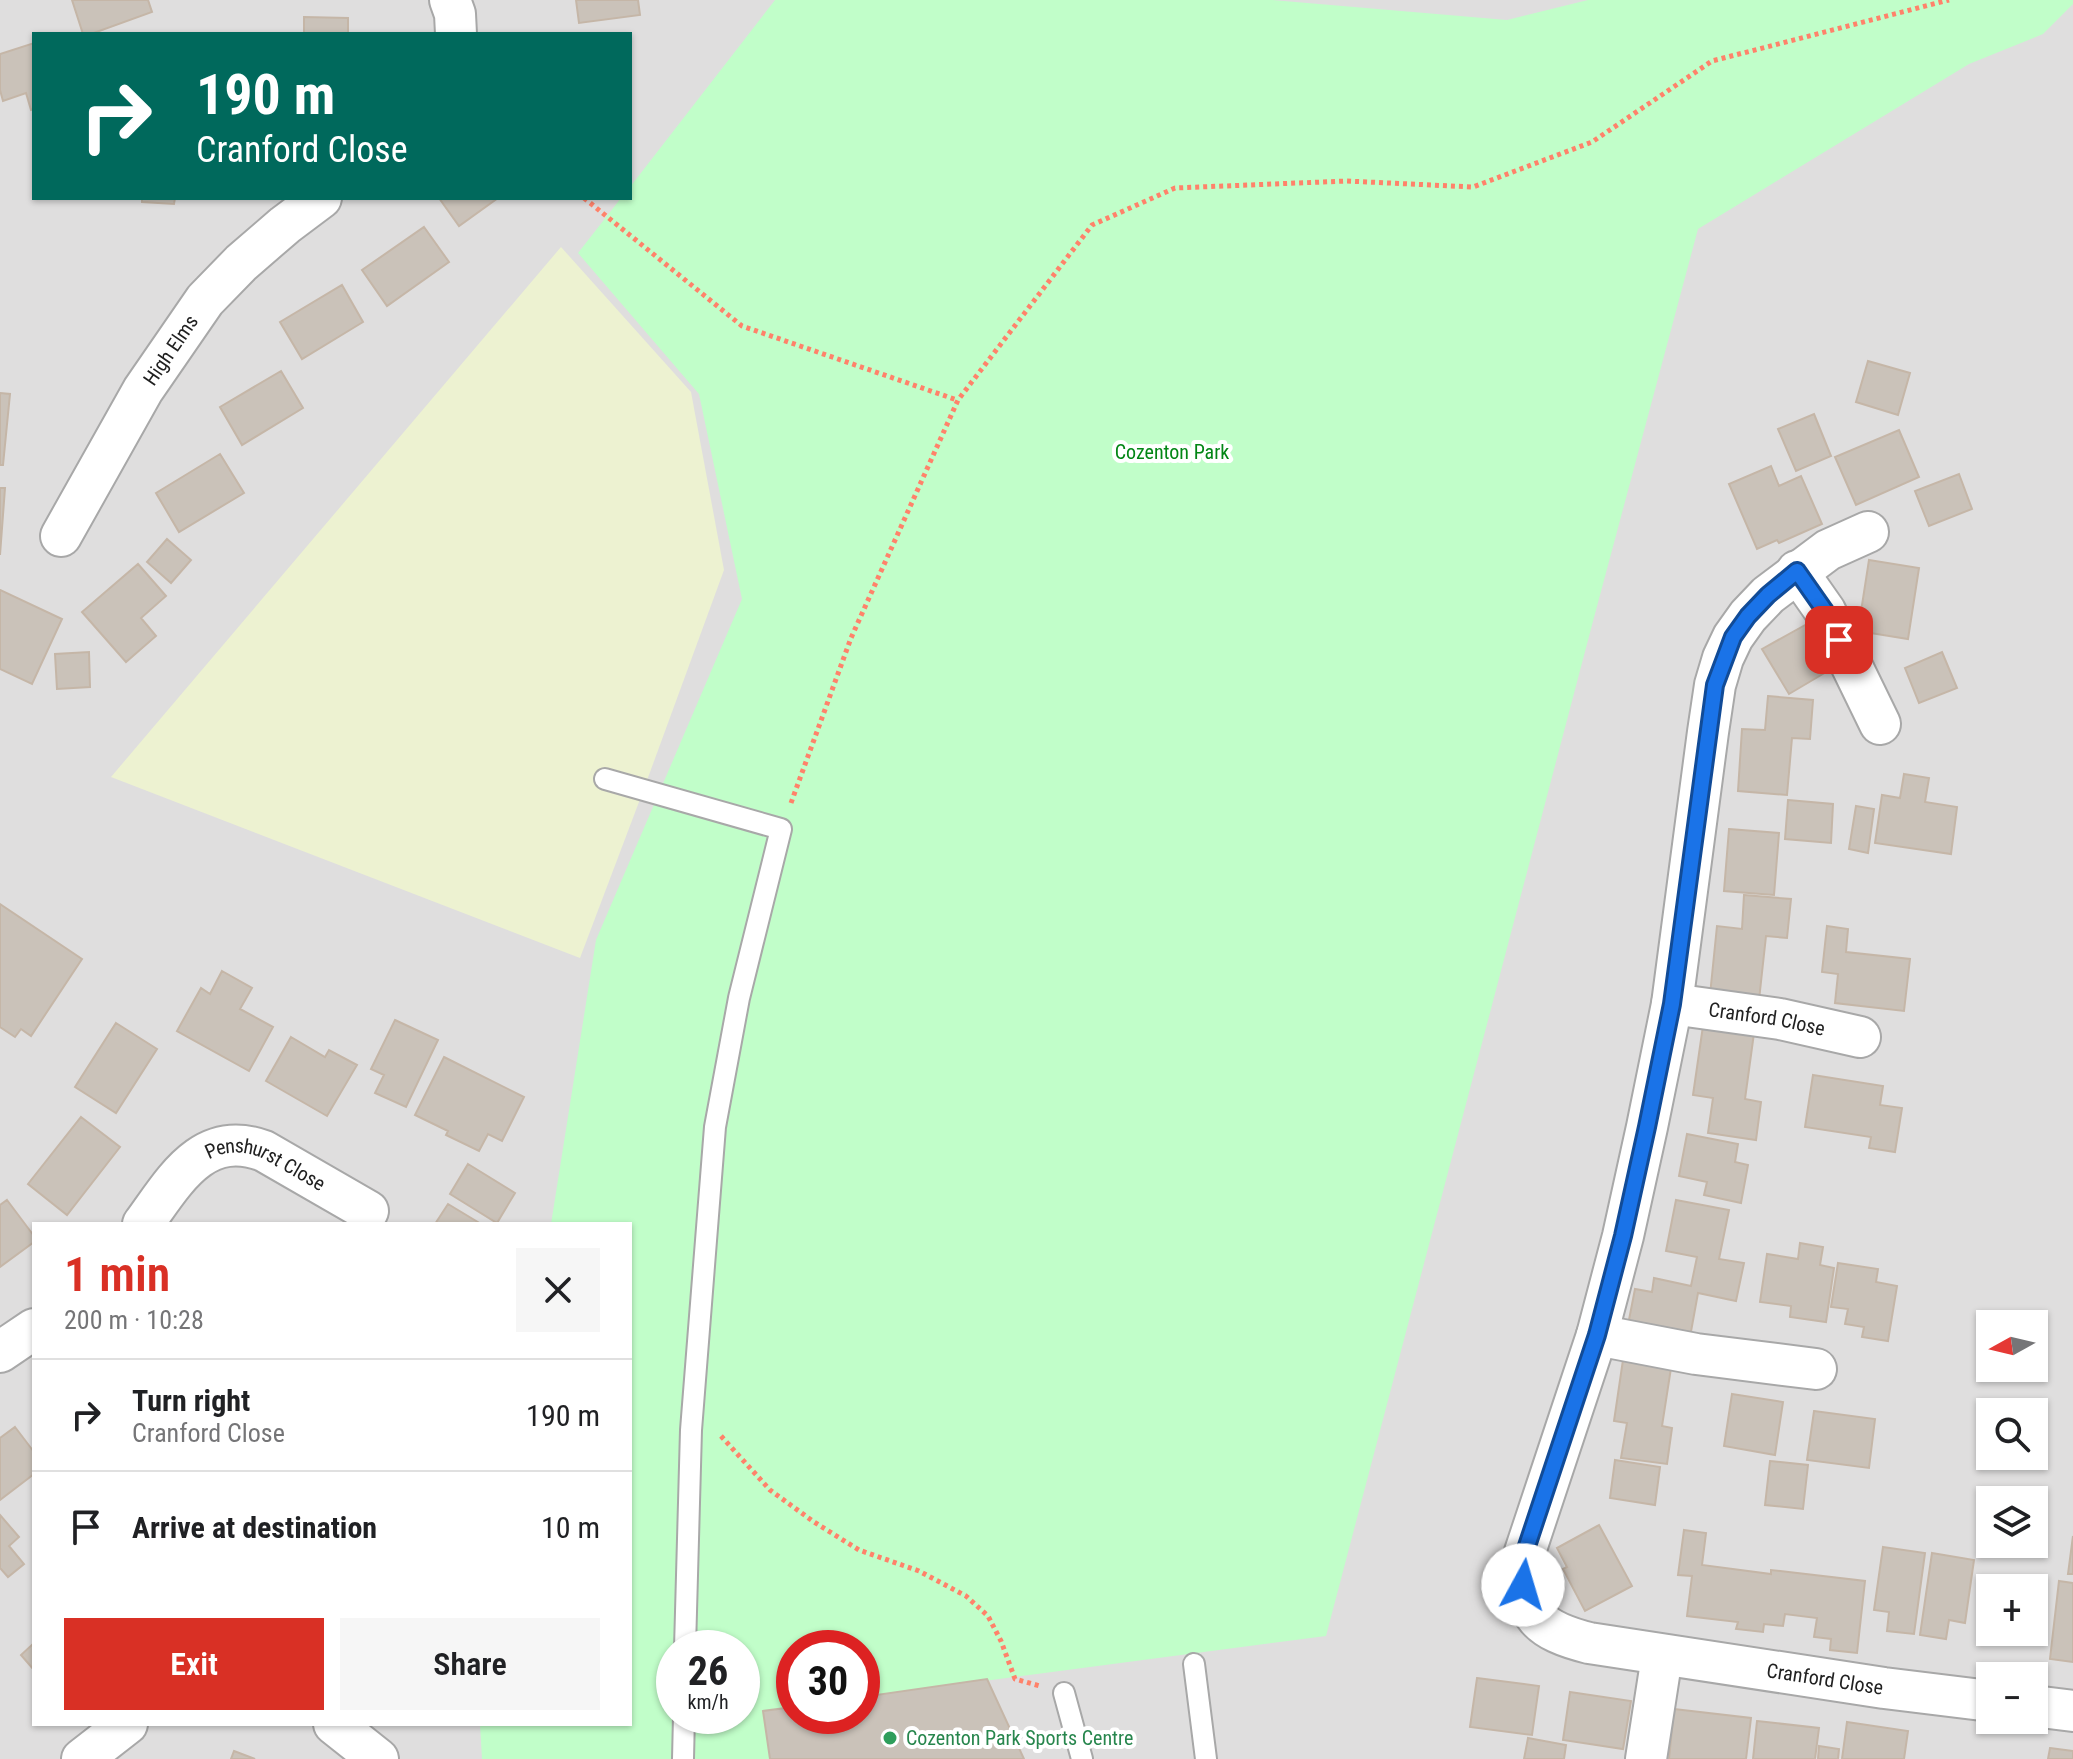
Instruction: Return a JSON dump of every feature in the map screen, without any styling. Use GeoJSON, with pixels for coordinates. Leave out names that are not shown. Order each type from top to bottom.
{"type":"FeatureCollection","features":[{"type":"Feature","properties":{"kind":"street"},"geometry":{"type":"LineString","coordinates":[[450,0],[456,32]]}},
{"type":"Feature","properties":{"kind":"street","name":"High Elms"},"geometry":{"type":"LineString","coordinates":[[61,536],[143,390],[205,300],[241,263],[318,200]]}},
{"type":"Feature","properties":{"kind":"street","name":"Cranford Close"},"geometry":{"type":"LineString","coordinates":[[1868,532],[1828,550],[1768,595],[1740,626],[1723,658],[1715,685],[1672,1004],[1623,1236],[1597,1335],[1521,1564],[1530,1609],[1542,1624],[1563,1636],[1662,1656],[1976,1699]]}},
{"type":"Feature","properties":{"kind":"street"},"geometry":{"type":"LineString","coordinates":[[1797,571],[1825,611],[1880,724]]}},
{"type":"Feature","properties":{"kind":"street","name":"Cranford Close"},"geometry":{"type":"LineString","coordinates":[[1672,1004],[1780,1019],[1860,1037]]}},
{"type":"Feature","properties":{"kind":"street","name":"Penshurst Close"},"geometry":{"type":"LineString","coordinates":[[145,1222],[192,1161],[204,1153],[228,1146],[254,1147],[264,1151],[368,1211]]}},
{"type":"Feature","properties":{"kind":"street"},"geometry":{"type":"LineString","coordinates":[[0,1352],[32,1330]]}},
{"type":"Feature","properties":{"kind":"street"},"geometry":{"type":"LineString","coordinates":[[1597,1335],[1696,1354],[1816,1369]]}},
{"type":"Feature","properties":{"kind":"street"},"geometry":{"type":"LineString","coordinates":[[1646,1759],[1662,1656]]}},
{"type":"Feature","properties":{"kind":"street"},"geometry":{"type":"LineString","coordinates":[[2048,1708],[2073,1711]]}},
{"type":"Feature","properties":{"kind":"street"},"geometry":{"type":"LineString","coordinates":[[82,1759],[124,1726]]}},
{"type":"Feature","properties":{"kind":"street"},"geometry":{"type":"LineString","coordinates":[[337,1726],[378,1759]]}},
{"type":"Feature","properties":{"kind":"lane"},"geometry":{"type":"LineString","coordinates":[[605,779],[781,829],[739,998],[715,1127],[693,1408],[686,1630]]}},
{"type":"Feature","properties":{"kind":"lane"},"geometry":{"type":"LineString","coordinates":[[1194,1664],[1206,1759]]}},
{"type":"Feature","properties":{"kind":"lane"},"geometry":{"type":"LineString","coordinates":[[1064,1693],[1082,1759]]}},
{"type":"Feature","properties":{"kind":"lane"},"geometry":{"type":"LineString","coordinates":[[683,1759],[684,1734]]}},
{"type":"Feature","properties":{"kind":"path"},"geometry":{"type":"LineString","coordinates":[[781,829],[851,638],[958,400],[1092,225],[1175,188],[1347,181],[1473,187],[1592,142],[1712,61],[1949,0]]}},
{"type":"Feature","properties":{"kind":"path"},"geometry":{"type":"LineString","coordinates":[[586,200],[742,326],[958,400]]}},
{"type":"Feature","properties":{"kind":"path"},"geometry":{"type":"LineString","coordinates":[[693,1408],[770,1490],[814,1522],[859,1550],[919,1571],[966,1596],[988,1616],[1015,1679],[1064,1693]]}},
{"type":"Feature","properties":{"kind":"shaded area"},"geometry":{"type":"Polygon","coordinates":[[[0,0],[2073,0],[2073,1759],[0,1759],[0,0]]]}},
{"type":"Feature","properties":{"kind":"green space","name":"Cozenton Park"},"geometry":{"type":"Polygon","coordinates":[[[775,0],[1272,0],[1507,20],[1588,0],[2073,0],[2073,4],[2043,34],[1969,64],[1698,229],[1326,1636],[880,1695],[880,1630],[776,1630],[776,1709],[763,1711],[770,1759],[482,1759],[480,1726],[632,1726],[632,1222],[551,1222],[596,940],[742,599],[699,394],[578,253],[619,200],[632,200],[632,184],[775,0]]]}},
{"type":"Feature","properties":{"kind":"green space"},"geometry":{"type":"Polygon","coordinates":[[[561,247],[691,392],[724,570],[580,958],[111,777],[561,247]]]}},
{"type":"Feature","properties":{"kind":"building"},"geometry":{"type":"Polygon","coordinates":[[[72,0],[148,0],[152,12],[97,32],[82,32],[72,0]]]}},
{"type":"Feature","properties":{"kind":"building"},"geometry":{"type":"Polygon","coordinates":[[[576,0],[638,0],[640,15],[579,23],[576,0]]]}},
{"type":"Feature","properties":{"kind":"building"},"geometry":{"type":"Polygon","coordinates":[[[304,17],[348,18],[348,32],[304,32],[304,17]]]}},
{"type":"Feature","properties":{"kind":"building"},"geometry":{"type":"Polygon","coordinates":[[[32,44],[32,110],[26,93],[3,101],[0,54],[32,44]]]}},
{"type":"Feature","properties":{"kind":"building"},"geometry":{"type":"Polygon","coordinates":[[[142,200],[175,200],[174,204],[142,200]]]}},
{"type":"Feature","properties":{"kind":"building"},"geometry":{"type":"Polygon","coordinates":[[[440,200],[495,200],[459,226],[440,200]]]}},
{"type":"Feature","properties":{"kind":"building"},"geometry":{"type":"Polygon","coordinates":[[[424,227],[449,262],[387,306],[362,270],[424,227]]]}},
{"type":"Feature","properties":{"kind":"building"},"geometry":{"type":"Polygon","coordinates":[[[342,285],[363,322],[302,359],[280,322],[342,285]]]}},
{"type":"Feature","properties":{"kind":"building"},"geometry":{"type":"Polygon","coordinates":[[[1868,361],[1910,373],[1898,415],[1856,402],[1868,361]]]}},
{"type":"Feature","properties":{"kind":"building"},"geometry":{"type":"Polygon","coordinates":[[[281,371],[303,408],[242,445],[220,407],[281,371]]]}},
{"type":"Feature","properties":{"kind":"building"},"geometry":{"type":"Polygon","coordinates":[[[0,393],[10,394],[3,465],[0,465],[0,393]]]}},
{"type":"Feature","properties":{"kind":"building"},"geometry":{"type":"Polygon","coordinates":[[[1814,414],[1831,456],[1796,471],[1778,429],[1814,414]]]}},
{"type":"Feature","properties":{"kind":"building"},"geometry":{"type":"Polygon","coordinates":[[[1899,430],[1919,477],[1856,505],[1835,457],[1899,430]]]}},
{"type":"Feature","properties":{"kind":"building"},"geometry":{"type":"Polygon","coordinates":[[[220,454],[244,493],[179,532],[156,493],[220,454]]]}},
{"type":"Feature","properties":{"kind":"building"},"geometry":{"type":"Polygon","coordinates":[[[1771,466],[1779,486],[1801,476],[1822,524],[1757,549],[1729,484],[1771,466]]]}},
{"type":"Feature","properties":{"kind":"building"},"geometry":{"type":"Polygon","coordinates":[[[1959,474],[1972,509],[1929,526],[1915,491],[1959,474]]]}},
{"type":"Feature","properties":{"kind":"building"},"geometry":{"type":"Polygon","coordinates":[[[0,488],[5,488],[0,555],[0,488]]]}},
{"type":"Feature","properties":{"kind":"building"},"geometry":{"type":"Polygon","coordinates":[[[167,539],[191,560],[171,583],[147,562],[167,539]]]}},
{"type":"Feature","properties":{"kind":"building"},"geometry":{"type":"Polygon","coordinates":[[[1869,560],[1919,568],[1908,639],[1858,631],[1869,560]]]}},
{"type":"Feature","properties":{"kind":"building"},"geometry":{"type":"Polygon","coordinates":[[[138,564],[166,596],[141,618],[156,636],[126,662],[82,612],[138,564]]]}},
{"type":"Feature","properties":{"kind":"building"},"geometry":{"type":"Polygon","coordinates":[[[0,590],[62,619],[32,684],[0,669],[0,590]]]}},
{"type":"Feature","properties":{"kind":"building"},"geometry":{"type":"Polygon","coordinates":[[[1807,624],[1833,668],[1789,694],[1762,649],[1807,624]]]}},
{"type":"Feature","properties":{"kind":"building"},"geometry":{"type":"Polygon","coordinates":[[[89,652],[90,687],[57,689],[55,654],[89,652]]]}},
{"type":"Feature","properties":{"kind":"building"},"geometry":{"type":"Polygon","coordinates":[[[1942,652],[1957,688],[1919,703],[1905,668],[1942,652]]]}},
{"type":"Feature","properties":{"kind":"building"},"geometry":{"type":"Polygon","coordinates":[[[1768,696],[1813,700],[1810,739],[1792,738],[1787,795],[1738,791],[1742,729],[1765,730],[1768,696]]]}},
{"type":"Feature","properties":{"kind":"building"},"geometry":{"type":"Polygon","coordinates":[[[1904,774],[1929,778],[1925,802],[1957,807],[1951,854],[1875,843],[1882,795],[1900,798],[1904,774]]]}},
{"type":"Feature","properties":{"kind":"building"},"geometry":{"type":"Polygon","coordinates":[[[1788,800],[1833,804],[1831,843],[1785,839],[1788,800]]]}},
{"type":"Feature","properties":{"kind":"building"},"geometry":{"type":"Polygon","coordinates":[[[1856,806],[1874,809],[1868,853],[1849,849],[1856,806]]]}},
{"type":"Feature","properties":{"kind":"building"},"geometry":{"type":"Polygon","coordinates":[[[1729,829],[1779,833],[1774,895],[1724,891],[1729,829]]]}},
{"type":"Feature","properties":{"kind":"building"},"geometry":{"type":"Polygon","coordinates":[[[1744,895],[1791,899],[1787,938],[1766,936],[1759,1000],[1710,995],[1717,926],[1742,929],[1744,895]]]}},
{"type":"Feature","properties":{"kind":"building"},"geometry":{"type":"Polygon","coordinates":[[[0,904],[82,959],[31,1036],[21,1029],[15,1037],[0,1027],[0,904]]]}},
{"type":"Feature","properties":{"kind":"building"},"geometry":{"type":"Polygon","coordinates":[[[1827,926],[1848,929],[1846,952],[1910,959],[1904,1011],[1835,1003],[1838,974],[1822,972],[1827,926]]]}},
{"type":"Feature","properties":{"kind":"building"},"geometry":{"type":"Polygon","coordinates":[[[222,971],[252,988],[240,1009],[273,1027],[249,1071],[177,1031],[201,988],[210,994],[222,971]]]}},
{"type":"Feature","properties":{"kind":"building"},"geometry":{"type":"Polygon","coordinates":[[[395,1020],[438,1040],[406,1107],[375,1093],[384,1075],[371,1069],[395,1020]]]}},
{"type":"Feature","properties":{"kind":"building"},"geometry":{"type":"Polygon","coordinates":[[[116,1023],[157,1049],[116,1113],[75,1087],[116,1023]]]}},
{"type":"Feature","properties":{"kind":"building"},"geometry":{"type":"Polygon","coordinates":[[[1703,1026],[1754,1033],[1745,1099],[1761,1102],[1756,1140],[1708,1133],[1713,1098],[1693,1095],[1703,1026]]]}},
{"type":"Feature","properties":{"kind":"building"},"geometry":{"type":"Polygon","coordinates":[[[291,1037],[325,1057],[329,1050],[357,1065],[327,1116],[266,1081],[291,1037]]]}},
{"type":"Feature","properties":{"kind":"building"},"geometry":{"type":"Polygon","coordinates":[[[444,1057],[524,1097],[502,1141],[488,1134],[479,1151],[415,1115],[444,1057]]]}},
{"type":"Feature","properties":{"kind":"building"},"geometry":{"type":"Polygon","coordinates":[[[1813,1075],[1883,1086],[1880,1105],[1902,1108],[1895,1152],[1869,1148],[1871,1137],[1805,1127],[1813,1075]]]}},
{"type":"Feature","properties":{"kind":"building"},"geometry":{"type":"Polygon","coordinates":[[[81,1117],[120,1147],[67,1215],[28,1184],[81,1117]]]}},
{"type":"Feature","properties":{"kind":"building"},"geometry":{"type":"Polygon","coordinates":[[[1687,1134],[1738,1144],[1735,1162],[1748,1165],[1741,1203],[1704,1195],[1707,1182],[1679,1176],[1687,1134]]]}},
{"type":"Feature","properties":{"kind":"building"},"geometry":{"type":"Polygon","coordinates":[[[468,1164],[515,1193],[498,1222],[450,1194],[468,1164]]]}},
{"type":"Feature","properties":{"kind":"building"},"geometry":{"type":"Polygon","coordinates":[[[7,1200],[32,1233],[32,1243],[0,1267],[0,1205],[7,1200]]]}},
{"type":"Feature","properties":{"kind":"building"},"geometry":{"type":"Polygon","coordinates":[[[1676,1200],[1729,1210],[1719,1259],[1744,1263],[1736,1301],[1698,1293],[1690,1337],[1628,1325],[1635,1289],[1652,1292],[1654,1278],[1691,1286],[1697,1257],[1666,1251],[1676,1200]]]}},
{"type":"Feature","properties":{"kind":"building"},"geometry":{"type":"Polygon","coordinates":[[[448,1204],[478,1222],[436,1222],[448,1204]]]}},
{"type":"Feature","properties":{"kind":"building"},"geometry":{"type":"Polygon","coordinates":[[[1800,1243],[1823,1247],[1820,1265],[1834,1268],[1826,1322],[1790,1317],[1791,1306],[1760,1302],[1767,1254],[1798,1259],[1800,1243]]]}},
{"type":"Feature","properties":{"kind":"building"},"geometry":{"type":"Polygon","coordinates":[[[1838,1263],[1878,1269],[1876,1282],[1897,1286],[1888,1341],[1862,1337],[1864,1327],[1845,1324],[1848,1309],[1831,1307],[1838,1263]]]}},
{"type":"Feature","properties":{"kind":"building"},"geometry":{"type":"Polygon","coordinates":[[[1623,1360],[1671,1368],[1662,1426],[1672,1428],[1667,1464],[1621,1458],[1627,1423],[1614,1421],[1623,1360]]]}},
{"type":"Feature","properties":{"kind":"building"},"geometry":{"type":"Polygon","coordinates":[[[1732,1394],[1783,1402],[1775,1455],[1724,1446],[1732,1394]]]}},
{"type":"Feature","properties":{"kind":"building"},"geometry":{"type":"Polygon","coordinates":[[[1814,1411],[1875,1419],[1869,1468],[1807,1460],[1814,1411]]]}},
{"type":"Feature","properties":{"kind":"building"},"geometry":{"type":"Polygon","coordinates":[[[15,1427],[32,1449],[32,1476],[0,1500],[0,1438],[15,1427]]]}},
{"type":"Feature","properties":{"kind":"building"},"geometry":{"type":"Polygon","coordinates":[[[1615,1460],[1660,1467],[1655,1505],[1610,1498],[1615,1460]]]}},
{"type":"Feature","properties":{"kind":"building"},"geometry":{"type":"Polygon","coordinates":[[[1770,1461],[1808,1465],[1803,1509],[1765,1505],[1770,1461]]]}},
{"type":"Feature","properties":{"kind":"building"},"geometry":{"type":"Polygon","coordinates":[[[0,1515],[19,1537],[9,1546],[24,1564],[8,1577],[0,1568],[0,1515]]]}},
{"type":"Feature","properties":{"kind":"building"},"geometry":{"type":"Polygon","coordinates":[[[1599,1525],[1632,1586],[1585,1611],[1563,1569],[1567,1567],[1557,1548],[1599,1525]]]}},
{"type":"Feature","properties":{"kind":"building"},"geometry":{"type":"Polygon","coordinates":[[[1684,1530],[1706,1533],[1702,1565],[1865,1581],[1857,1653],[1830,1650],[1831,1639],[1814,1637],[1817,1618],[1785,1614],[1783,1626],[1764,1624],[1763,1632],[1736,1629],[1738,1622],[1687,1616],[1692,1576],[1678,1575],[1684,1530]]]}},
{"type":"Feature","properties":{"kind":"building"},"geometry":{"type":"Polygon","coordinates":[[[2073,1536],[2073,1574],[2068,1574],[2073,1536]]]}},
{"type":"Feature","properties":{"kind":"building"},"geometry":{"type":"Polygon","coordinates":[[[1883,1547],[1925,1553],[1914,1634],[1887,1631],[1889,1612],[1874,1610],[1883,1547]]]}},
{"type":"Feature","properties":{"kind":"building"},"geometry":{"type":"Polygon","coordinates":[[[1932,1553],[1974,1560],[1965,1623],[1949,1620],[1946,1639],[1920,1635],[1932,1553]]]}},
{"type":"Feature","properties":{"kind":"building"},"geometry":{"type":"Polygon","coordinates":[[[2059,1581],[2073,1583],[2073,1662],[2050,1659],[2059,1581]]]}},
{"type":"Feature","properties":{"kind":"building"},"geometry":{"type":"Polygon","coordinates":[[[32,1645],[32,1668],[21,1655],[32,1645]]]}},
{"type":"Feature","properties":{"kind":"building"},"geometry":{"type":"Polygon","coordinates":[[[1477,1678],[1539,1686],[1532,1735],[1470,1727],[1477,1678]]]}},
{"type":"Feature","properties":{"kind":"building","name":"Cozenton Park Sports Centre"},"geometry":{"type":"Polygon","coordinates":[[[987,1679],[1024,1759],[770,1759],[763,1711],[776,1709],[776,1734],[880,1734],[880,1694],[987,1679]]]}},
{"type":"Feature","properties":{"kind":"building"},"geometry":{"type":"Polygon","coordinates":[[[1570,1692],[1631,1701],[1623,1749],[1563,1740],[1570,1692]]]}},
{"type":"Feature","properties":{"kind":"building"},"geometry":{"type":"Polygon","coordinates":[[[1674,1709],[1751,1718],[1746,1759],[1669,1759],[1674,1709]]]}},
{"type":"Feature","properties":{"kind":"building"},"geometry":{"type":"Polygon","coordinates":[[[1757,1721],[1819,1728],[1815,1759],[1753,1759],[1757,1721]]]}},
{"type":"Feature","properties":{"kind":"building"},"geometry":{"type":"Polygon","coordinates":[[[1847,1722],[1908,1731],[1904,1759],[1842,1759],[1847,1722]]]}},
{"type":"Feature","properties":{"kind":"building"},"geometry":{"type":"Polygon","coordinates":[[[1528,1738],[1566,1745],[1564,1759],[1524,1759],[1528,1738]]]}},
{"type":"Feature","properties":{"kind":"building"},"geometry":{"type":"Polygon","coordinates":[[[1819,1746],[1839,1749],[1838,1759],[1818,1759],[1819,1746]]]}},
{"type":"Feature","properties":{"kind":"building"},"geometry":{"type":"Polygon","coordinates":[[[2050,1748],[2073,1751],[2073,1759],[2048,1759],[2050,1748]]]}},
{"type":"Feature","properties":{"kind":"building"},"geometry":{"type":"Polygon","coordinates":[[[234,1751],[255,1759],[231,1759],[234,1751]]]}},
{"type":"Feature","properties":{"kind":"place","name":"Cozenton Park Sports Centre"},"geometry":{"type":"Point","coordinates":[890,1738]}},
{"type":"Feature","properties":{"kind":"route"},"geometry":{"type":"LineString","coordinates":[[1523,1585],[1521,1564],[1597,1335],[1647,1127],[1672,1004],[1708,732],[1715,685],[1723,658],[1748,616],[1797,571],[1825,611],[1839,640]]}}]}
